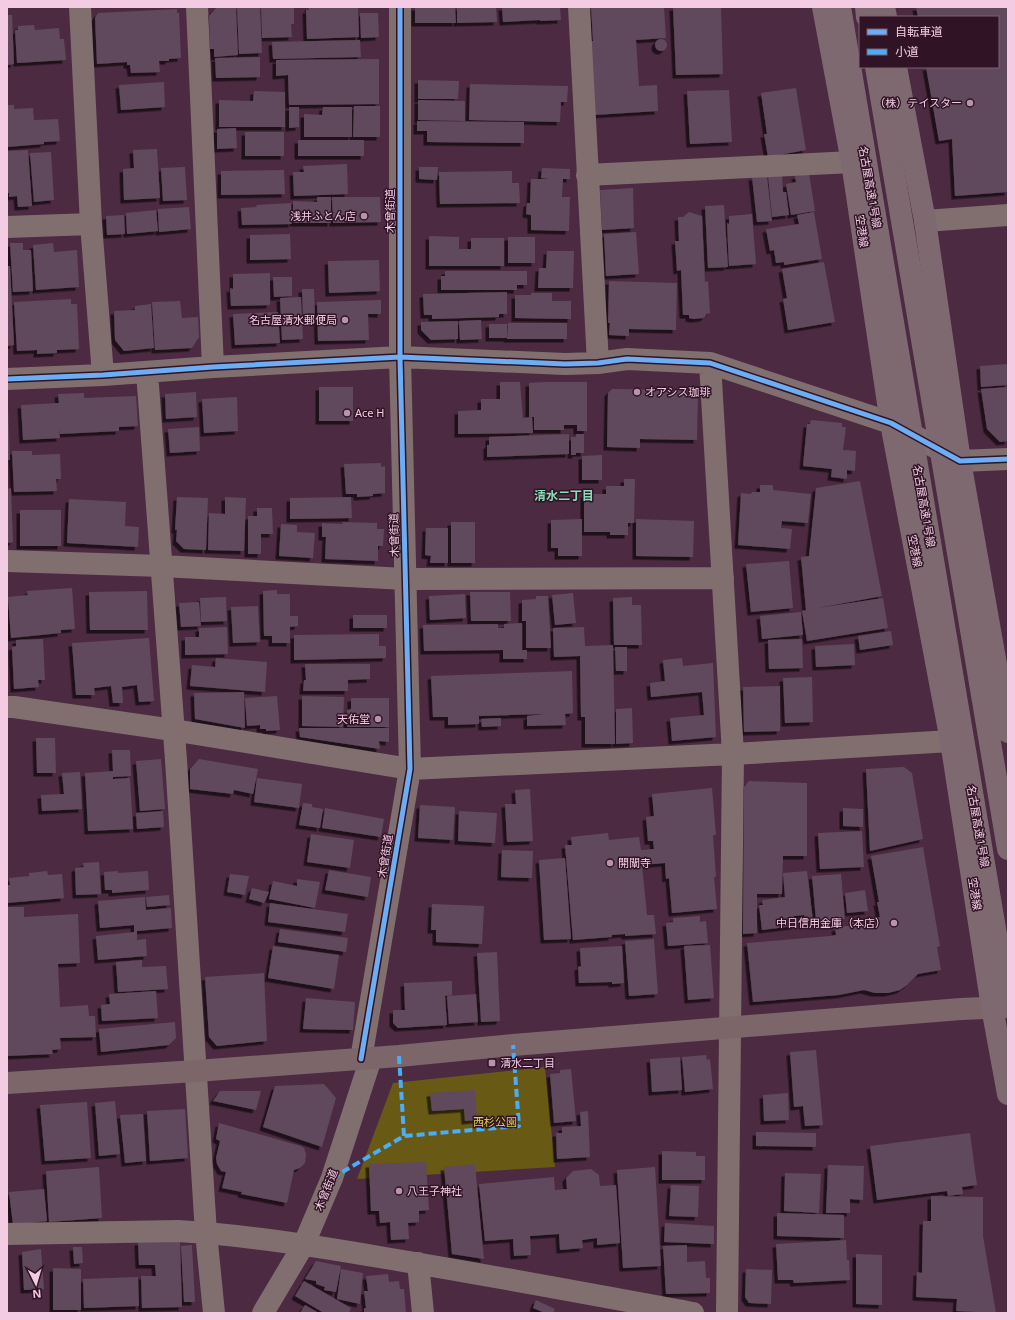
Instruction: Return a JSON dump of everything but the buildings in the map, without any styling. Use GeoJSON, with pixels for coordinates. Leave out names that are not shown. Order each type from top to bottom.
{"type":"FeatureCollection","features":[{"type":"Feature","properties":{"kind":"highway","name":"空港線"},"geometry":{"type":"LineString","coordinates":[[823,7],[852,162],[890,423],[1003,1006],[1008,1094]]}},
{"type":"Feature","properties":{"kind":"highway","name":"名古屋高速1号線"},"geometry":{"type":"LineString","coordinates":[[840,7],[1003,1006]]}},
{"type":"Feature","properties":{"kind":"highway"},"geometry":{"type":"LineString","coordinates":[[876,68],[1008,849]]}},
{"type":"Feature","properties":{"kind":"highway"},"geometry":{"type":"LineString","coordinates":[[896,68],[925,221],[960,461],[1008,732]]}},
{"type":"Feature","properties":{"kind":"street"},"geometry":{"type":"LineString","coordinates":[[80,7],[91,224],[103,376]]}},
{"type":"Feature","properties":{"kind":"street"},"geometry":{"type":"LineString","coordinates":[[197,7],[213,367]]}},
{"type":"Feature","properties":{"kind":"street","name":"木曾街道"},"geometry":{"type":"LineString","coordinates":[[263,1313],[304,1244],[332,1178],[366,1058],[410,769],[400,357],[400,7]]}},
{"type":"Feature","properties":{"kind":"street"},"geometry":{"type":"LineString","coordinates":[[579,7],[598,363]]}},
{"type":"Feature","properties":{"kind":"street"},"geometry":{"type":"LineString","coordinates":[[588,175],[852,162]]}},
{"type":"Feature","properties":{"kind":"street"},"geometry":{"type":"LineString","coordinates":[[925,221],[1008,215]]}},
{"type":"Feature","properties":{"kind":"street"},"geometry":{"type":"LineString","coordinates":[[7,227],[91,224]]}},
{"type":"Feature","properties":{"kind":"street"},"geometry":{"type":"LineString","coordinates":[[7,380],[103,376],[213,367],[400,357],[565,364],[598,363],[627,359],[710,363],[890,423],[960,461],[1008,459]]}},
{"type":"Feature","properties":{"kind":"street"},"geometry":{"type":"LineString","coordinates":[[710,363],[733,754],[727,1313]]}},
{"type":"Feature","properties":{"kind":"street"},"geometry":{"type":"LineString","coordinates":[[146,372],[176,760],[206,1233],[214,1313]]}},
{"type":"Feature","properties":{"kind":"street"},"geometry":{"type":"LineString","coordinates":[[7,561],[162,566],[405,579],[723,578]]}},
{"type":"Feature","properties":{"kind":"street"},"geometry":{"type":"LineString","coordinates":[[7,707],[173,730],[410,769],[733,754],[951,741]]}},
{"type":"Feature","properties":{"kind":"street"},"geometry":{"type":"LineString","coordinates":[[7,1083],[366,1058],[1003,1006]]}},
{"type":"Feature","properties":{"kind":"street"},"geometry":{"type":"LineString","coordinates":[[7,1234],[178,1231],[304,1244],[418,1263],[693,1313]]}},
{"type":"Feature","properties":{"kind":"street"},"geometry":{"type":"LineString","coordinates":[[418,1263],[423,1313]]}},
{"type":"Feature","properties":{"kind":"green space","name":"西杉公園"},"geometry":{"type":"Polygon","coordinates":[[[545,1067],[555,1167],[357,1179],[393,1083],[545,1067]]]}},
{"type":"Feature","properties":{"kind":"marked path"},"geometry":{"type":"LineString","coordinates":[[332,1178],[404,1136],[519,1126],[513,1045]]}},
{"type":"Feature","properties":{"kind":"marked path"},"geometry":{"type":"LineString","coordinates":[[399,1056],[404,1136]]}},
{"type":"Feature","properties":{"kind":"cycle path"},"geometry":{"type":"LineString","coordinates":[[361,1059],[410,769],[400,357],[400,7]]}},
{"type":"Feature","properties":{"kind":"cycle path"},"geometry":{"type":"LineString","coordinates":[[7,379],[103,375],[213,367],[400,357],[565,364],[598,363],[627,359],[710,363],[891,423],[960,461],[1008,459]]}},
{"type":"Feature","properties":{"kind":"place","name":"（株）テイスター"},"geometry":{"type":"Point","coordinates":[970,103]}},
{"type":"Feature","properties":{"kind":"place","name":"浅井ふとん店"},"geometry":{"type":"Point","coordinates":[364,216]}},
{"type":"Feature","properties":{"kind":"place","name":"名古屋清水郵便局"},"geometry":{"type":"Point","coordinates":[345,320]}},
{"type":"Feature","properties":{"kind":"place","name":"オアシス珈琲"},"geometry":{"type":"Point","coordinates":[637,392]}},
{"type":"Feature","properties":{"kind":"place","name":"Ace H"},"geometry":{"type":"Point","coordinates":[347,413]}},
{"type":"Feature","properties":{"kind":"place","name":"天佑堂"},"geometry":{"type":"Point","coordinates":[378,719]}},
{"type":"Feature","properties":{"kind":"place","name":"開闡寺"},"geometry":{"type":"Point","coordinates":[610,863]}},
{"type":"Feature","properties":{"kind":"place","name":"中日信用金庫（本店）"},"geometry":{"type":"Point","coordinates":[894,923]}},
{"type":"Feature","properties":{"kind":"place","name":"清水二丁目"},"geometry":{"type":"Point","coordinates":[492,1063]}},
{"type":"Feature","properties":{"kind":"place","name":"八王子神社"},"geometry":{"type":"Point","coordinates":[399,1191]}},
{"type":"Feature","properties":{"kind":"district","name":"清水二丁目"},"geometry":{"type":"Point","coordinates":[564,496]}}]}
